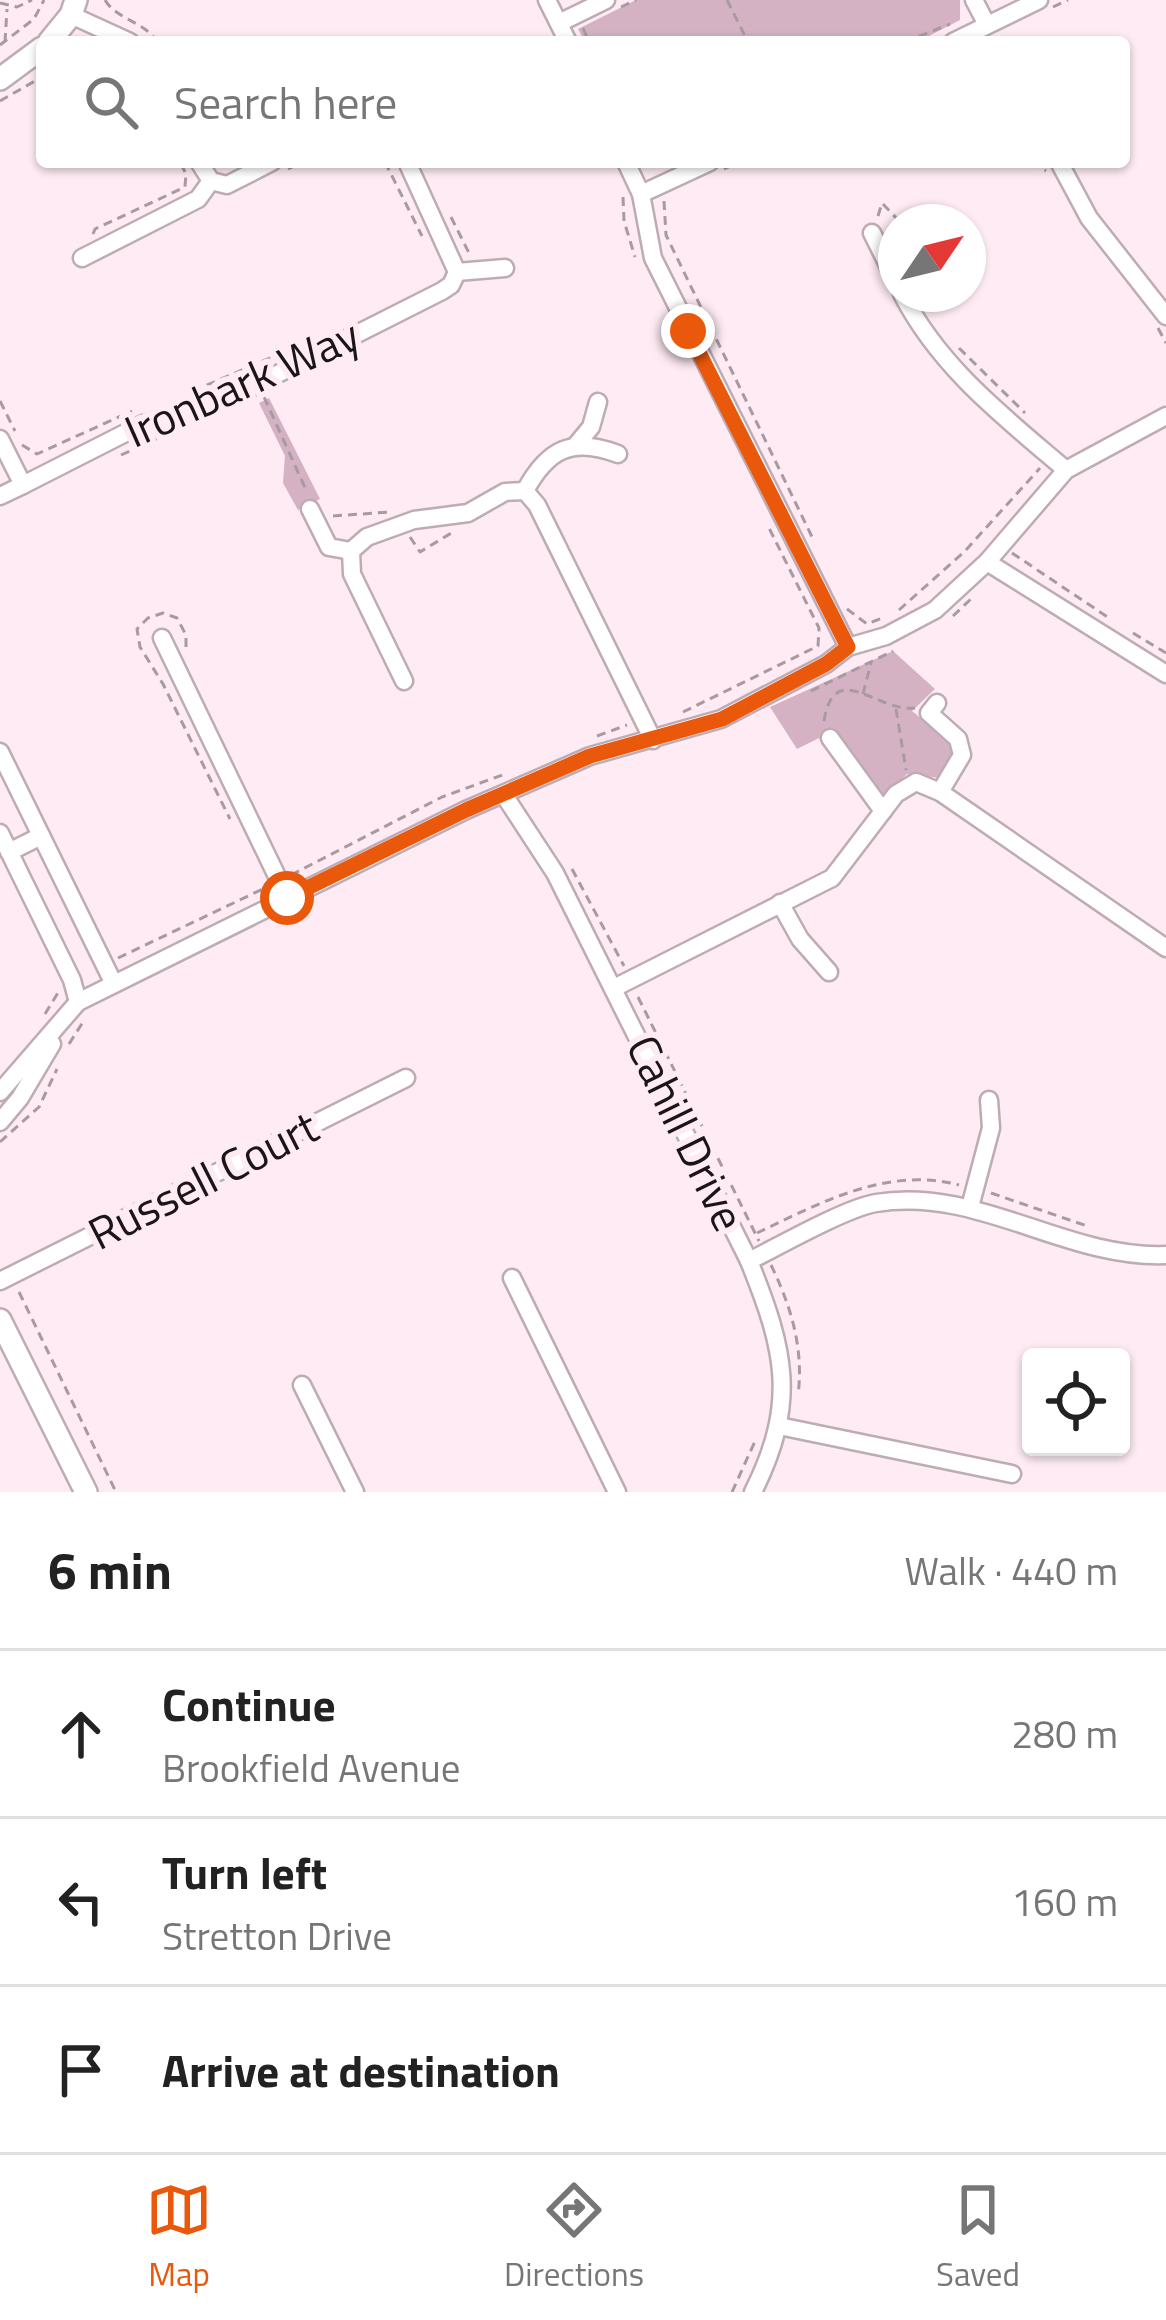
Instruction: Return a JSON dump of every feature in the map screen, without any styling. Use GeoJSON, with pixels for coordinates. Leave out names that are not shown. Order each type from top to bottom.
{"type":"FeatureCollection","features":[{"type":"Feature","properties":{"kind":"street"},"geometry":{"type":"LineString","coordinates":[[547,0],[565,36]]}},
{"type":"Feature","properties":{"kind":"street"},"geometry":{"type":"LineString","coordinates":[[559,23],[606,0]]}},
{"type":"Feature","properties":{"kind":"street"},"geometry":{"type":"LineString","coordinates":[[974,0],[987,25]]}},
{"type":"Feature","properties":{"kind":"street"},"geometry":{"type":"LineString","coordinates":[[965,36],[1039,0]]}},
{"type":"Feature","properties":{"kind":"street"},"geometry":{"type":"LineString","coordinates":[[53,36],[73,7],[120,36]]}},
{"type":"Feature","properties":{"kind":"street"},"geometry":{"type":"LineString","coordinates":[[0,80],[36,53]]}},
{"type":"Feature","properties":{"kind":"street"},"geometry":{"type":"LineString","coordinates":[[203,168],[211,181],[227,185],[260,168]]}},
{"type":"Feature","properties":{"kind":"street"},"geometry":{"type":"LineString","coordinates":[[410,168],[458,272],[505,268]]}},
{"type":"Feature","properties":{"kind":"street"},"geometry":{"type":"LineString","coordinates":[[629,168],[641,194],[652,258],[848,647]]}},
{"type":"Feature","properties":{"kind":"street"},"geometry":{"type":"LineString","coordinates":[[641,194],[712,168]]}},
{"type":"Feature","properties":{"kind":"street"},"geometry":{"type":"LineString","coordinates":[[1062,168],[1089,218],[1166,316]]}},
{"type":"Feature","properties":{"kind":"street"},"geometry":{"type":"LineString","coordinates":[[82,258],[198,199],[211,181]]}},
{"type":"Feature","properties":{"kind":"street"},"geometry":{"type":"LineString","coordinates":[[872,233],[878,245]]}},
{"type":"Feature","properties":{"kind":"street","name":"Ironbark Way"},"geometry":{"type":"LineString","coordinates":[[0,496],[143,424],[228,400],[452,286],[458,272]]}},
{"type":"Feature","properties":{"kind":"street"},"geometry":{"type":"LineString","coordinates":[[912,312],[943,358],[974,390],[1066,470]]}},
{"type":"Feature","properties":{"kind":"street"},"geometry":{"type":"LineString","coordinates":[[525,491],[544,461],[577,444],[590,427],[598,402]]}},
{"type":"Feature","properties":{"kind":"street"},"geometry":{"type":"LineString","coordinates":[[0,1092],[84,1006],[114,984],[283,889],[590,756],[722,719],[826,664],[848,647],[886,637],[935,610],[987,562],[1066,470],[1166,416]]}},
{"type":"Feature","properties":{"kind":"street"},"geometry":{"type":"LineString","coordinates":[[0,439],[22,485]]}},
{"type":"Feature","properties":{"kind":"street"},"geometry":{"type":"LineString","coordinates":[[577,444],[618,454]]}},
{"type":"Feature","properties":{"kind":"street"},"geometry":{"type":"LineString","coordinates":[[351,551],[367,537],[401,524],[468,513],[505,492],[525,491],[538,505],[632,721],[652,740]]}},
{"type":"Feature","properties":{"kind":"street"},"geometry":{"type":"LineString","coordinates":[[315,509],[329,547],[351,551]]}},
{"type":"Feature","properties":{"kind":"street"},"geometry":{"type":"LineString","coordinates":[[351,551],[352,574],[404,681]]}},
{"type":"Feature","properties":{"kind":"street"},"geometry":{"type":"LineString","coordinates":[[987,562],[1166,674]]}},
{"type":"Feature","properties":{"kind":"street"},"geometry":{"type":"LineString","coordinates":[[161,638],[283,889]]}},
{"type":"Feature","properties":{"kind":"street"},"geometry":{"type":"LineString","coordinates":[[937,703],[929,712],[958,739],[962,755],[940,792]]}},
{"type":"Feature","properties":{"kind":"street"},"geometry":{"type":"LineString","coordinates":[[830,739],[883,811]]}},
{"type":"Feature","properties":{"kind":"street"},"geometry":{"type":"LineString","coordinates":[[0,752],[114,984]]}},
{"type":"Feature","properties":{"kind":"street"},"geometry":{"type":"LineString","coordinates":[[614,988],[832,878],[896,794],[916,782],[940,792],[1166,948]]}},
{"type":"Feature","properties":{"kind":"street","name":"Cahill Drive"},"geometry":{"type":"LineString","coordinates":[[504,795],[556,873],[749,1261],[771,1316],[784,1370],[753,1492]]}},
{"type":"Feature","properties":{"kind":"street"},"geometry":{"type":"LineString","coordinates":[[0,833],[84,1006]]}},
{"type":"Feature","properties":{"kind":"street"},"geometry":{"type":"LineString","coordinates":[[9,852],[41,836]]}},
{"type":"Feature","properties":{"kind":"street"},"geometry":{"type":"LineString","coordinates":[[780,903],[800,939],[829,972]]}},
{"type":"Feature","properties":{"kind":"street"},"geometry":{"type":"LineString","coordinates":[[0,1122],[84,1006]]}},
{"type":"Feature","properties":{"kind":"street","name":"Russell Court"},"geometry":{"type":"LineString","coordinates":[[6,1278],[406,1078]]}},
{"type":"Feature","properties":{"kind":"street"},"geometry":{"type":"LineString","coordinates":[[970,1207],[991,1128],[989,1100]]}},
{"type":"Feature","properties":{"kind":"street"},"geometry":{"type":"LineString","coordinates":[[749,1261],[871,1203],[920,1200],[970,1207],[1082,1246],[1130,1256],[1166,1255]]}},
{"type":"Feature","properties":{"kind":"street"},"geometry":{"type":"LineString","coordinates":[[512,1278],[616,1492]]}},
{"type":"Feature","properties":{"kind":"street"},"geometry":{"type":"LineString","coordinates":[[0,1321],[86,1492]]}},
{"type":"Feature","properties":{"kind":"street"},"geometry":{"type":"LineString","coordinates":[[302,1384],[355,1492]]}},
{"type":"Feature","properties":{"kind":"street"},"geometry":{"type":"LineString","coordinates":[[770,1427],[1012,1474]]}},
{"type":"Feature","properties":{"kind":"path"},"geometry":{"type":"LineString","coordinates":[[7,8],[32,0]]}},
{"type":"Feature","properties":{"kind":"path"},"geometry":{"type":"LineString","coordinates":[[3,44],[34,20],[44,0]]}},
{"type":"Feature","properties":{"kind":"path"},"geometry":{"type":"LineString","coordinates":[[105,0],[110,9],[154,36]]}},
{"type":"Feature","properties":{"kind":"path"},"geometry":{"type":"LineString","coordinates":[[727,0],[745,36]]}},
{"type":"Feature","properties":{"kind":"path"},"geometry":{"type":"LineString","coordinates":[[0,3],[7,8]]}},
{"type":"Feature","properties":{"kind":"path"},"geometry":{"type":"LineString","coordinates":[[3,44],[7,8]]}},
{"type":"Feature","properties":{"kind":"path"},"geometry":{"type":"LineString","coordinates":[[920,36],[960,20]]}},
{"type":"Feature","properties":{"kind":"path"},"geometry":{"type":"LineString","coordinates":[[582,27],[586,36]]}},
{"type":"Feature","properties":{"kind":"path"},"geometry":{"type":"LineString","coordinates":[[0,101],[36,80]]}},
{"type":"Feature","properties":{"kind":"path"},"geometry":{"type":"LineString","coordinates":[[388,168],[426,245]]}},
{"type":"Feature","properties":{"kind":"path"},"geometry":{"type":"LineString","coordinates":[[622,189],[624,221],[643,273]]}},
{"type":"Feature","properties":{"kind":"path"},"geometry":{"type":"LineString","coordinates":[[663,199],[666,236],[818,548]]}},
{"type":"Feature","properties":{"kind":"path"},"geometry":{"type":"LineString","coordinates":[[872,233],[878,217]]}},
{"type":"Feature","properties":{"kind":"path"},"geometry":{"type":"LineString","coordinates":[[949,336],[1027,415]]}},
{"type":"Feature","properties":{"kind":"path"},"geometry":{"type":"LineString","coordinates":[[185,394],[288,350]]}},
{"type":"Feature","properties":{"kind":"path"},"geometry":{"type":"LineString","coordinates":[[263,395],[315,509],[392,512],[420,552],[466,526]]}},
{"type":"Feature","properties":{"kind":"path"},"geometry":{"type":"LineString","coordinates":[[0,401],[22,446],[37,454],[144,407]]}},
{"type":"Feature","properties":{"kind":"path"},"geometry":{"type":"LineString","coordinates":[[848,611],[867,624],[892,615],[952,563],[1051,457]]}},
{"type":"Feature","properties":{"kind":"path"},"geometry":{"type":"LineString","coordinates":[[680,714],[818,646],[819,628],[767,523]]}},
{"type":"Feature","properties":{"kind":"path"},"geometry":{"type":"LineString","coordinates":[[1011,552],[1166,653]]}},
{"type":"Feature","properties":{"kind":"path"},"geometry":{"type":"LineString","coordinates":[[863,694],[871,662]]}},
{"type":"Feature","properties":{"kind":"path"},"geometry":{"type":"LineString","coordinates":[[830,739],[823,729],[830,698],[837,691],[850,689],[907,710],[937,703]]}},
{"type":"Feature","properties":{"kind":"path"},"geometry":{"type":"LineString","coordinates":[[896,707],[908,787]]}},
{"type":"Feature","properties":{"kind":"path"},"geometry":{"type":"LineString","coordinates":[[597,736],[632,721]]}},
{"type":"Feature","properties":{"kind":"path"},"geometry":{"type":"LineString","coordinates":[[105,964],[283,889],[442,797],[520,769]]}},
{"type":"Feature","properties":{"kind":"path"},"geometry":{"type":"LineString","coordinates":[[36,1025],[62,984],[72,980]]}},
{"type":"Feature","properties":{"kind":"path"},"geometry":{"type":"LineString","coordinates":[[0,1142],[39,1107],[84,1006]]}},
{"type":"Feature","properties":{"kind":"path"},"geometry":{"type":"LineString","coordinates":[[772,1268],[777,1261]]}},
{"type":"Feature","properties":{"kind":"path"},"geometry":{"type":"LineString","coordinates":[[6,1278],[116,1492]]}},
{"type":"Feature","properties":{"kind":"path"},"geometry":{"type":"LineString","coordinates":[[732,1492],[770,1427]]}},
{"type":"Feature","properties":{"kind":"shaded area"},"geometry":{"type":"Polygon","coordinates":[[[636,0],[960,0],[960,20],[929,36],[582,36],[578,29],[636,0]]]}},
{"type":"Feature","properties":{"kind":"shaded area"},"geometry":{"type":"Polygon","coordinates":[[[269,398],[320,499],[298,510],[283,483],[285,456],[259,403],[269,398]]]}},
{"type":"Feature","properties":{"kind":"shaded area"},"geometry":{"type":"Polygon","coordinates":[[[893,651],[935,689],[912,711],[958,748],[941,778],[907,774],[880,800],[833,731],[797,749],[770,707],[893,651]]]}},
{"type":"Feature","properties":{"kind":"route"},"geometry":{"type":"LineString","coordinates":[[287,898],[466,810],[590,756],[722,719],[826,664],[848,647],[688,331]]}}]}
